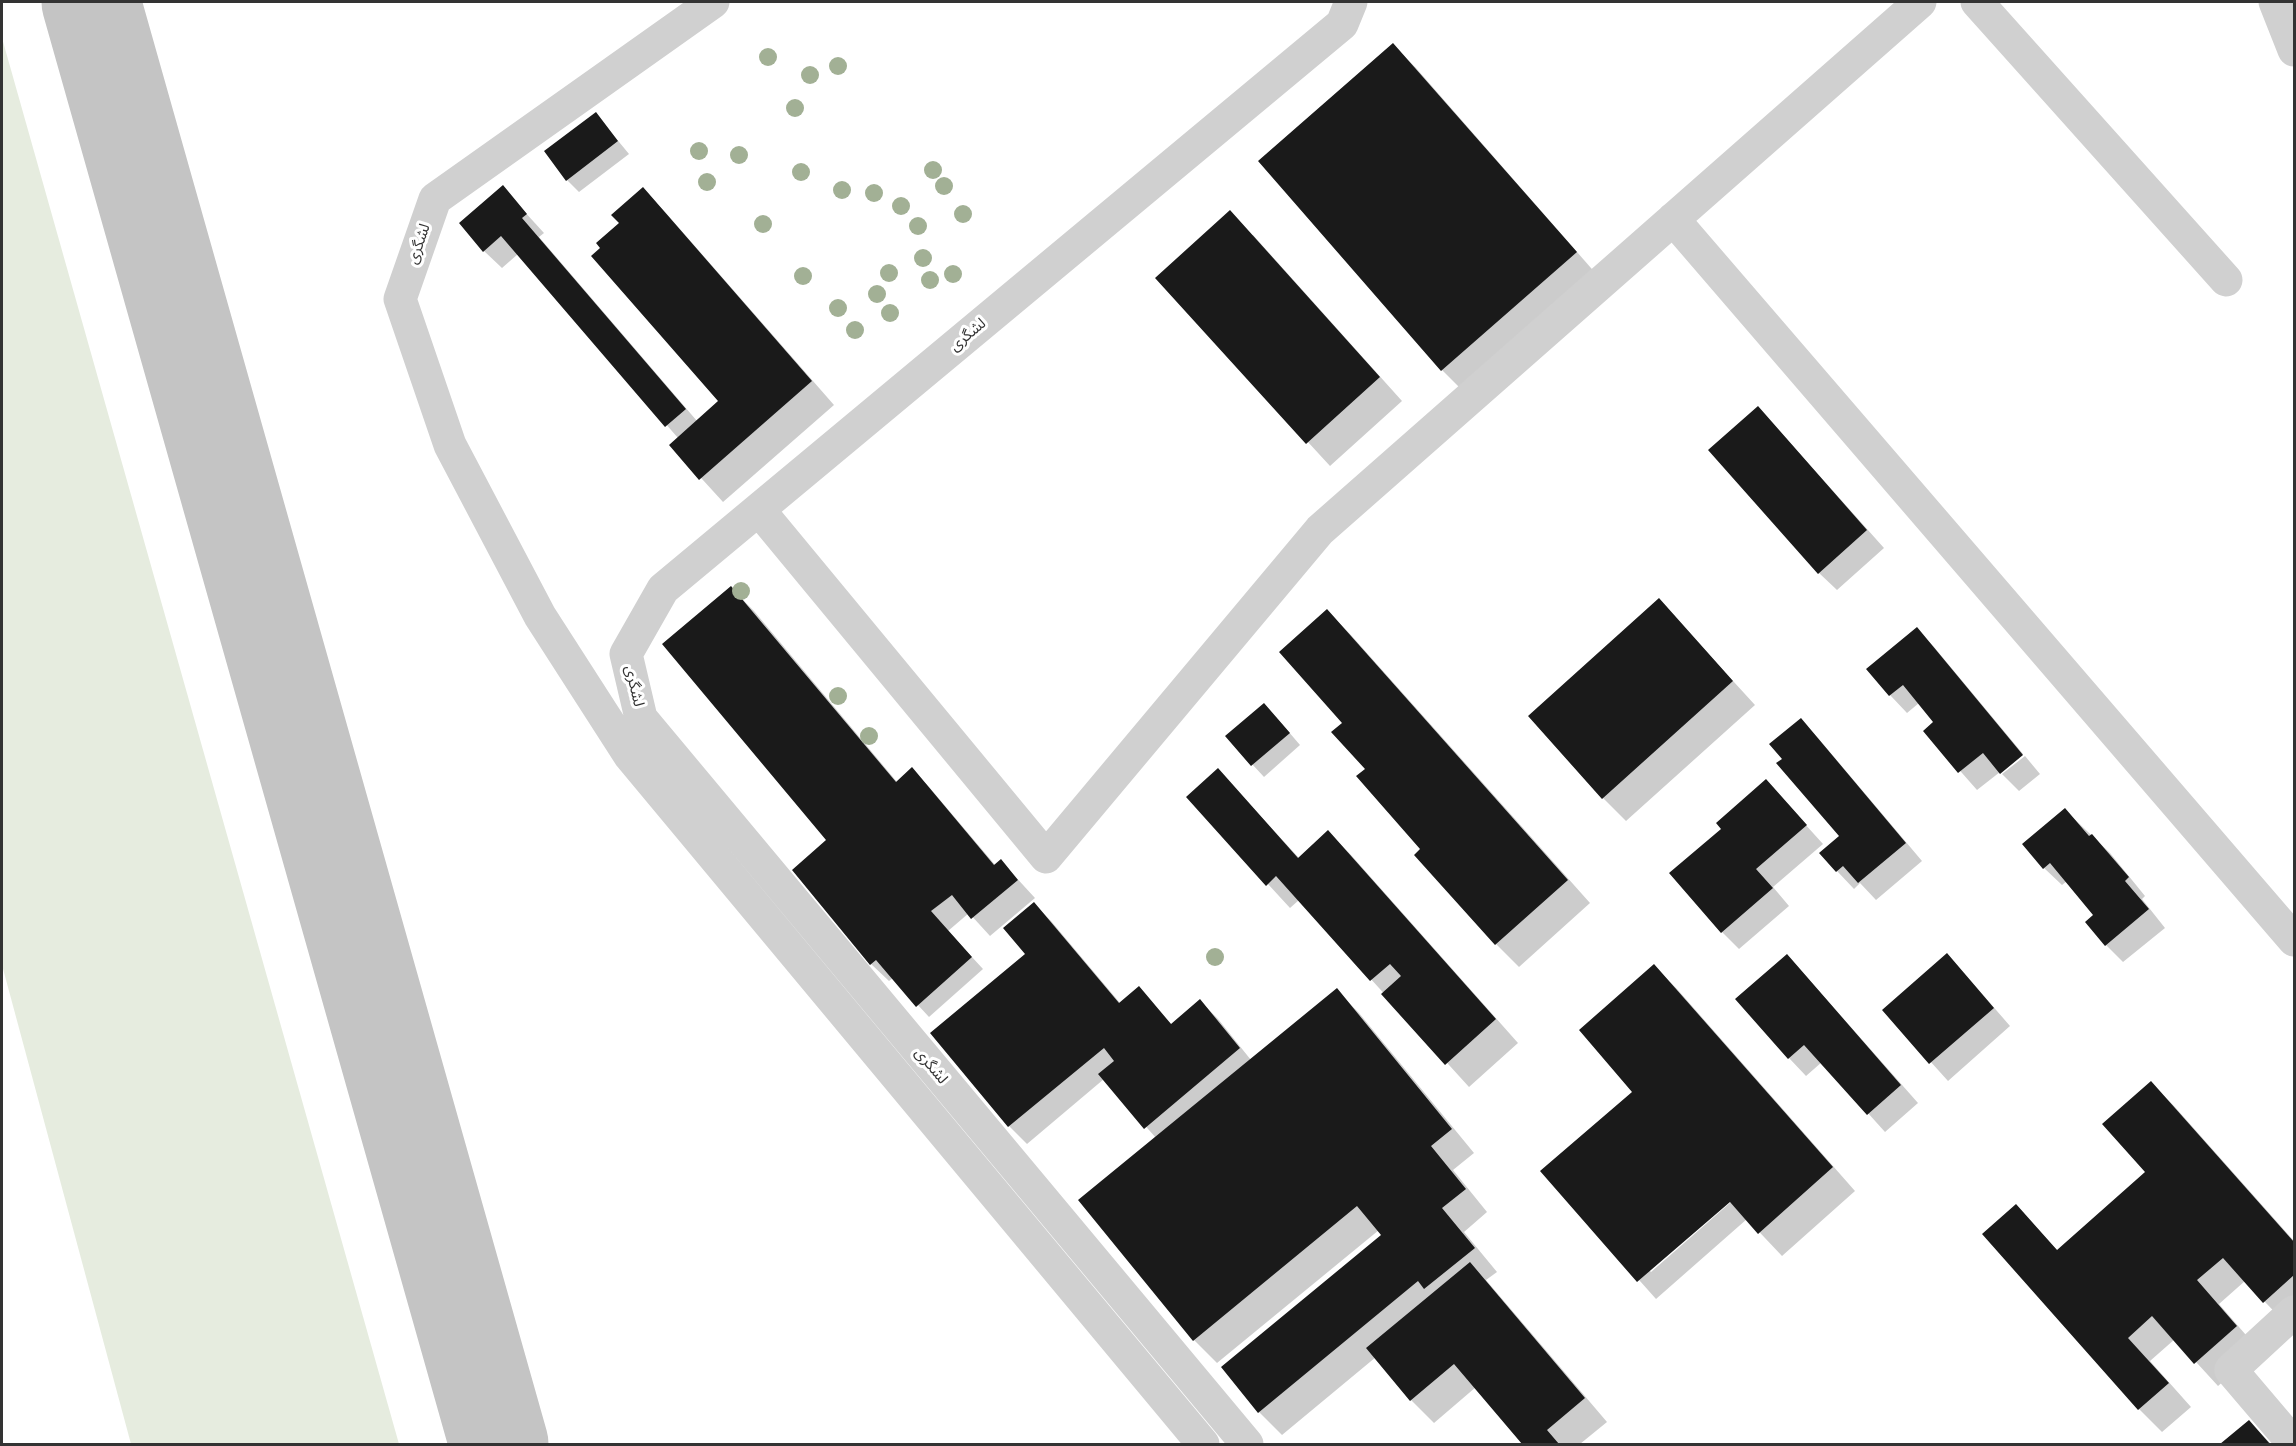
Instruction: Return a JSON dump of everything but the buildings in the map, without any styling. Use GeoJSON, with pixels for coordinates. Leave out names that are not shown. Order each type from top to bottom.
{"type":"FeatureCollection","features":[{"type":"Feature","properties":{"kind":"lane","name":"لشگری"},"geometry":{"type":"LineString","coordinates":[[712,2],[435,199],[400,299],[450,445],[540,616],[630,756],[1203,1444]]}},
{"type":"Feature","properties":{"kind":"lane","name":"لشگری"},"geometry":{"type":"LineString","coordinates":[[1246,1444],[641,718],[626,654],[663,590],[1342,24],[1351,2]]}},
{"type":"Feature","properties":{"kind":"lane"},"geometry":{"type":"LineString","coordinates":[[759,510],[1046,857],[1320,530],[1920,2]]}},
{"type":"Feature","properties":{"kind":"lane"},"geometry":{"type":"LineString","coordinates":[[1977,2],[2226,280]]}},
{"type":"Feature","properties":{"kind":"lane"},"geometry":{"type":"LineString","coordinates":[[2275,2],[2295,50]]}},
{"type":"Feature","properties":{"kind":"lane"},"geometry":{"type":"LineString","coordinates":[[1673,219],[2295,940]]}},
{"type":"Feature","properties":{"kind":"lane"},"geometry":{"type":"LineString","coordinates":[[2295,1312],[2231,1370],[2295,1444]]}},
{"type":"Feature","properties":{"kind":"shaded area"},"geometry":{"type":"Polygon","coordinates":[[[2,38],[399,1444],[131,1444],[2,965],[2,38]]]}},
{"type":"Feature","properties":{"kind":"taxiway"},"geometry":{"type":"LineString","coordinates":[[91,2],[499,1444]]}}]}
